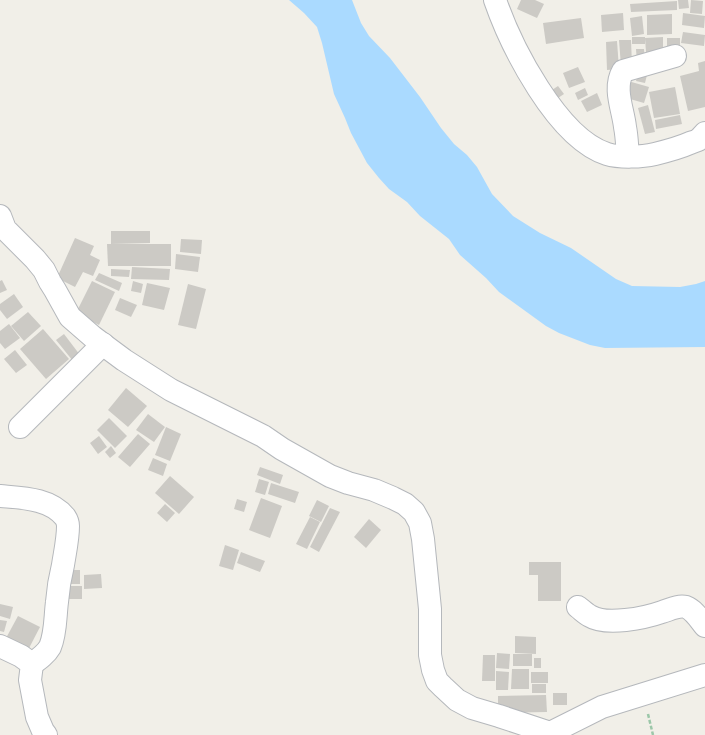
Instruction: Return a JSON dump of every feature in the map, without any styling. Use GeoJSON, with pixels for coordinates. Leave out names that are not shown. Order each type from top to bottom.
{"type":"FeatureCollection","features":[{"type":"Feature","properties":{"kind":"street"},"geometry":{"type":"LineString","coordinates":[[495,0],[512,42],[545,98],[556,113],[578,137],[598,150],[607,154],[622,156],[649,155],[678,148],[698,140],[705,134]]}},
{"type":"Feature","properties":{"kind":"street"},"geometry":{"type":"LineString","coordinates":[[628,156],[619,94],[620,76],[623,72],[675,56]]}},
{"type":"Feature","properties":{"kind":"street"},"geometry":{"type":"LineString","coordinates":[[3,229],[35,259],[44,270],[70,316],[93,337],[124,360],[171,390],[263,436],[330,476],[348,483],[374,490],[393,498],[405,504],[414,512],[420,523],[423,539],[430,609],[430,655],[433,670],[437,681],[457,700],[472,708],[548,734],[602,707],[705,675]]}},
{"type":"Feature","properties":{"kind":"street"},"geometry":{"type":"LineString","coordinates":[[20,426],[103,344]]}},
{"type":"Feature","properties":{"kind":"street"},"geometry":{"type":"LineString","coordinates":[[0,496],[43,502],[60,512],[66,519],[68,525],[66,548],[56,602],[55,628],[50,647],[46,653],[32,664],[30,680],[37,716],[46,735]]}},
{"type":"Feature","properties":{"kind":"street"},"geometry":{"type":"LineString","coordinates":[[578,606],[590,617],[602,621],[633,619],[660,613],[677,607],[685,607],[691,610],[705,626]]}},
{"type":"Feature","properties":{"kind":"street"},"geometry":{"type":"LineString","coordinates":[[0,646],[21,656],[32,664]]}},
{"type":"Feature","properties":{"kind":"water"},"geometry":{"type":"Polygon","coordinates":[[[289,0],[352,0],[361,23],[369,36],[390,58],[454,144],[467,155],[477,167],[492,194],[513,216],[540,233],[571,248],[616,279],[632,286],[680,287],[705,281],[705,347],[605,348],[590,345],[559,333],[546,326],[499,292],[486,278],[460,255],[449,239],[420,216],[407,202],[389,189],[367,163],[351,133],[334,94],[317,27],[289,0]]]}},
{"type":"Feature","properties":{"kind":"building"},"geometry":{"type":"Polygon","coordinates":[[[521,0],[535,0],[544,4],[537,18],[517,9],[521,0]]]}},
{"type":"Feature","properties":{"kind":"building"},"geometry":{"type":"Polygon","coordinates":[[[678,0],[688,0],[689,8],[679,9],[678,0]]]}},
{"type":"Feature","properties":{"kind":"building"},"geometry":{"type":"Polygon","coordinates":[[[691,0],[703,1],[702,14],[690,13],[691,0]]]}},
{"type":"Feature","properties":{"kind":"building"},"geometry":{"type":"Polygon","coordinates":[[[677,1],[677,10],[631,12],[630,4],[677,1]]]}},
{"type":"Feature","properties":{"kind":"building"},"geometry":{"type":"Polygon","coordinates":[[[623,13],[624,30],[602,32],[601,15],[623,13]]]}},
{"type":"Feature","properties":{"kind":"building"},"geometry":{"type":"Polygon","coordinates":[[[683,13],[705,16],[704,28],[682,25],[683,13]]]}},
{"type":"Feature","properties":{"kind":"building"},"geometry":{"type":"Polygon","coordinates":[[[672,14],[672,34],[647,35],[647,15],[672,14]]]}},
{"type":"Feature","properties":{"kind":"building"},"geometry":{"type":"Polygon","coordinates":[[[642,16],[644,34],[632,36],[630,18],[642,16]]]}},
{"type":"Feature","properties":{"kind":"building"},"geometry":{"type":"Polygon","coordinates":[[[581,18],[584,38],[546,44],[543,23],[581,18]]]}},
{"type":"Feature","properties":{"kind":"building"},"geometry":{"type":"Polygon","coordinates":[[[683,32],[705,35],[704,46],[681,43],[683,32]]]}},
{"type":"Feature","properties":{"kind":"building"},"geometry":{"type":"Polygon","coordinates":[[[632,37],[645,37],[645,44],[632,44],[632,37]]]}},
{"type":"Feature","properties":{"kind":"building"},"geometry":{"type":"Polygon","coordinates":[[[663,37],[663,51],[646,52],[645,38],[663,37]]]}},
{"type":"Feature","properties":{"kind":"building"},"geometry":{"type":"Polygon","coordinates":[[[667,38],[680,38],[680,53],[667,53],[667,38]]]}},
{"type":"Feature","properties":{"kind":"building"},"geometry":{"type":"Polygon","coordinates":[[[619,40],[631,40],[632,65],[621,66],[619,40]]]}},
{"type":"Feature","properties":{"kind":"building"},"geometry":{"type":"Polygon","coordinates":[[[617,41],[619,69],[607,70],[606,42],[617,41]]]}},
{"type":"Feature","properties":{"kind":"building"},"geometry":{"type":"Polygon","coordinates":[[[636,49],[644,49],[645,62],[637,63],[636,49]]]}},
{"type":"Feature","properties":{"kind":"building"},"geometry":{"type":"Polygon","coordinates":[[[705,61],[705,107],[688,111],[680,76],[699,71],[698,63],[705,61]]]}},
{"type":"Feature","properties":{"kind":"building"},"geometry":{"type":"Polygon","coordinates":[[[578,67],[585,82],[569,88],[563,73],[578,67]]]}},
{"type":"Feature","properties":{"kind":"building"},"geometry":{"type":"Polygon","coordinates":[[[638,74],[647,75],[645,83],[636,81],[638,74]]]}},
{"type":"Feature","properties":{"kind":"building"},"geometry":{"type":"Polygon","coordinates":[[[628,81],[649,87],[644,103],[623,97],[628,81]]]}},
{"type":"Feature","properties":{"kind":"building"},"geometry":{"type":"Polygon","coordinates":[[[558,86],[564,94],[555,100],[549,92],[558,86]]]}},
{"type":"Feature","properties":{"kind":"building"},"geometry":{"type":"Polygon","coordinates":[[[675,87],[680,114],[654,118],[649,92],[675,87]]]}},
{"type":"Feature","properties":{"kind":"building"},"geometry":{"type":"Polygon","coordinates":[[[585,88],[588,95],[578,100],[575,93],[585,88]]]}},
{"type":"Feature","properties":{"kind":"building"},"geometry":{"type":"Polygon","coordinates":[[[597,93],[602,105],[587,112],[581,101],[597,93]]]}},
{"type":"Feature","properties":{"kind":"building"},"geometry":{"type":"Polygon","coordinates":[[[648,105],[655,132],[645,134],[638,108],[648,105]]]}},
{"type":"Feature","properties":{"kind":"building"},"geometry":{"type":"Polygon","coordinates":[[[680,115],[682,124],[656,129],[655,120],[680,115]]]}},
{"type":"Feature","properties":{"kind":"building"},"geometry":{"type":"Polygon","coordinates":[[[111,231],[150,231],[150,243],[111,244],[111,231]]]}},
{"type":"Feature","properties":{"kind":"building"},"geometry":{"type":"Polygon","coordinates":[[[75,238],[94,246],[90,255],[100,260],[93,276],[83,272],[75,287],[57,278],[75,238]]]}},
{"type":"Feature","properties":{"kind":"building"},"geometry":{"type":"Polygon","coordinates":[[[181,239],[202,240],[201,254],[180,252],[181,239]]]}},
{"type":"Feature","properties":{"kind":"building"},"geometry":{"type":"Polygon","coordinates":[[[107,244],[171,244],[171,266],[108,266],[107,244]]]}},
{"type":"Feature","properties":{"kind":"building"},"geometry":{"type":"Polygon","coordinates":[[[176,254],[200,257],[198,272],[175,269],[176,254]]]}},
{"type":"Feature","properties":{"kind":"building"},"geometry":{"type":"Polygon","coordinates":[[[132,267],[170,269],[169,280],[131,279],[132,267]]]}},
{"type":"Feature","properties":{"kind":"building"},"geometry":{"type":"Polygon","coordinates":[[[111,269],[130,270],[129,277],[111,276],[111,269]]]}},
{"type":"Feature","properties":{"kind":"building"},"geometry":{"type":"Polygon","coordinates":[[[99,273],[122,283],[119,291],[95,280],[99,273]]]}},
{"type":"Feature","properties":{"kind":"building"},"geometry":{"type":"Polygon","coordinates":[[[2,280],[7,290],[0,293],[0,281],[2,280]]]}},
{"type":"Feature","properties":{"kind":"building"},"geometry":{"type":"Polygon","coordinates":[[[92,281],[115,292],[99,325],[76,313],[92,281]]]}},
{"type":"Feature","properties":{"kind":"building"},"geometry":{"type":"Polygon","coordinates":[[[133,281],[143,284],[141,293],[131,291],[133,281]]]}},
{"type":"Feature","properties":{"kind":"building"},"geometry":{"type":"Polygon","coordinates":[[[147,283],[170,288],[164,310],[142,305],[147,283]]]}},
{"type":"Feature","properties":{"kind":"building"},"geometry":{"type":"Polygon","coordinates":[[[188,284],[206,289],[196,329],[178,325],[188,284]]]}},
{"type":"Feature","properties":{"kind":"building"},"geometry":{"type":"Polygon","coordinates":[[[14,294],[23,307],[7,319],[0,310],[0,304],[14,294]]]}},
{"type":"Feature","properties":{"kind":"building"},"geometry":{"type":"Polygon","coordinates":[[[120,298],[137,305],[131,317],[115,310],[120,298]]]}},
{"type":"Feature","properties":{"kind":"building"},"geometry":{"type":"Polygon","coordinates":[[[28,312],[41,326],[24,341],[11,326],[28,312]]]}},
{"type":"Feature","properties":{"kind":"building"},"geometry":{"type":"Polygon","coordinates":[[[9,324],[20,338],[5,349],[0,343],[0,331],[9,324]]]}},
{"type":"Feature","properties":{"kind":"building"},"geometry":{"type":"Polygon","coordinates":[[[43,329],[69,359],[46,379],[20,349],[43,329]]]}},
{"type":"Feature","properties":{"kind":"building"},"geometry":{"type":"Polygon","coordinates":[[[64,334],[80,355],[73,361],[56,340],[64,334]]]}},
{"type":"Feature","properties":{"kind":"building"},"geometry":{"type":"Polygon","coordinates":[[[15,350],[27,365],[16,373],[4,359],[15,350]]]}},
{"type":"Feature","properties":{"kind":"building"},"geometry":{"type":"Polygon","coordinates":[[[126,388],[147,406],[128,427],[108,410],[126,388]]]}},
{"type":"Feature","properties":{"kind":"building"},"geometry":{"type":"Polygon","coordinates":[[[148,414],[165,427],[154,442],[136,430],[148,414]]]}},
{"type":"Feature","properties":{"kind":"building"},"geometry":{"type":"Polygon","coordinates":[[[109,418],[127,436],[115,448],[97,430],[109,418]]]}},
{"type":"Feature","properties":{"kind":"building"},"geometry":{"type":"Polygon","coordinates":[[[166,427],[181,434],[170,461],[155,455],[166,427]]]}},
{"type":"Feature","properties":{"kind":"building"},"geometry":{"type":"Polygon","coordinates":[[[138,434],[150,444],[130,467],[118,457],[138,434]]]}},
{"type":"Feature","properties":{"kind":"building"},"geometry":{"type":"Polygon","coordinates":[[[99,436],[107,447],[98,454],[90,443],[99,436]]]}},
{"type":"Feature","properties":{"kind":"building"},"geometry":{"type":"Polygon","coordinates":[[[111,446],[116,453],[110,458],[105,452],[111,446]]]}},
{"type":"Feature","properties":{"kind":"building"},"geometry":{"type":"Polygon","coordinates":[[[153,458],[167,464],[163,476],[148,470],[153,458]]]}},
{"type":"Feature","properties":{"kind":"building"},"geometry":{"type":"Polygon","coordinates":[[[260,467],[283,475],[280,484],[257,475],[260,467]]]}},
{"type":"Feature","properties":{"kind":"building"},"geometry":{"type":"Polygon","coordinates":[[[170,476],[194,497],[179,514],[155,493],[170,476]]]}},
{"type":"Feature","properties":{"kind":"building"},"geometry":{"type":"Polygon","coordinates":[[[259,479],[269,482],[265,495],[255,492],[259,479]]]}},
{"type":"Feature","properties":{"kind":"building"},"geometry":{"type":"Polygon","coordinates":[[[271,483],[299,492],[295,503],[268,494],[271,483]]]}},
{"type":"Feature","properties":{"kind":"building"},"geometry":{"type":"Polygon","coordinates":[[[261,498],[282,506],[270,538],[249,530],[261,498]]]}},
{"type":"Feature","properties":{"kind":"building"},"geometry":{"type":"Polygon","coordinates":[[[237,499],[247,502],[244,512],[234,509],[237,499]]]}},
{"type":"Feature","properties":{"kind":"building"},"geometry":{"type":"Polygon","coordinates":[[[317,500],[329,506],[321,522],[309,516],[317,500]]]}},
{"type":"Feature","properties":{"kind":"building"},"geometry":{"type":"Polygon","coordinates":[[[165,504],[175,513],[167,522],[157,513],[165,504]]]}},
{"type":"Feature","properties":{"kind":"building"},"geometry":{"type":"Polygon","coordinates":[[[330,508],[340,512],[319,552],[310,547],[330,508]]]}},
{"type":"Feature","properties":{"kind":"building"},"geometry":{"type":"Polygon","coordinates":[[[310,517],[320,522],[307,549],[296,544],[310,517]]]}},
{"type":"Feature","properties":{"kind":"building"},"geometry":{"type":"Polygon","coordinates":[[[369,519],[381,530],[366,548],[354,537],[369,519]]]}},
{"type":"Feature","properties":{"kind":"building"},"geometry":{"type":"Polygon","coordinates":[[[225,545],[239,550],[233,570],[219,566],[225,545]]]}},
{"type":"Feature","properties":{"kind":"building"},"geometry":{"type":"Polygon","coordinates":[[[241,552],[265,561],[260,572],[237,563],[241,552]]]}},
{"type":"Feature","properties":{"kind":"building"},"geometry":{"type":"Polygon","coordinates":[[[529,562],[561,562],[561,601],[538,601],[538,575],[529,575],[529,562]]]}},
{"type":"Feature","properties":{"kind":"building"},"geometry":{"type":"Polygon","coordinates":[[[66,570],[80,570],[80,584],[66,584],[66,570]]]}},
{"type":"Feature","properties":{"kind":"building"},"geometry":{"type":"Polygon","coordinates":[[[101,574],[102,588],[84,589],[84,575],[101,574]]]}},
{"type":"Feature","properties":{"kind":"building"},"geometry":{"type":"Polygon","coordinates":[[[64,586],[82,586],[82,599],[64,599],[64,586]]]}},
{"type":"Feature","properties":{"kind":"building"},"geometry":{"type":"Polygon","coordinates":[[[0,604],[13,607],[10,619],[0,616],[0,604]]]}},
{"type":"Feature","properties":{"kind":"building"},"geometry":{"type":"Polygon","coordinates":[[[18,616],[40,627],[27,652],[5,640],[18,616]]]}},
{"type":"Feature","properties":{"kind":"building"},"geometry":{"type":"Polygon","coordinates":[[[0,620],[7,621],[4,632],[0,631],[0,620]]]}},
{"type":"Feature","properties":{"kind":"building"},"geometry":{"type":"Polygon","coordinates":[[[515,636],[536,637],[536,654],[515,653],[515,636]]]}},
{"type":"Feature","properties":{"kind":"building"},"geometry":{"type":"Polygon","coordinates":[[[497,653],[510,654],[509,669],[496,668],[497,653]]]}},
{"type":"Feature","properties":{"kind":"building"},"geometry":{"type":"Polygon","coordinates":[[[513,654],[532,654],[532,666],[513,666],[513,654]]]}},
{"type":"Feature","properties":{"kind":"building"},"geometry":{"type":"Polygon","coordinates":[[[483,655],[495,655],[495,681],[482,681],[483,655]]]}},
{"type":"Feature","properties":{"kind":"building"},"geometry":{"type":"Polygon","coordinates":[[[534,658],[541,658],[541,668],[534,668],[534,658]]]}},
{"type":"Feature","properties":{"kind":"building"},"geometry":{"type":"Polygon","coordinates":[[[512,669],[529,669],[529,689],[511,689],[512,669]]]}},
{"type":"Feature","properties":{"kind":"building"},"geometry":{"type":"Polygon","coordinates":[[[496,671],[509,672],[508,690],[496,690],[496,671]]]}},
{"type":"Feature","properties":{"kind":"building"},"geometry":{"type":"Polygon","coordinates":[[[531,672],[548,672],[548,683],[531,683],[531,672]]]}},
{"type":"Feature","properties":{"kind":"building"},"geometry":{"type":"Polygon","coordinates":[[[532,684],[546,684],[546,693],[532,693],[532,684]]]}},
{"type":"Feature","properties":{"kind":"building"},"geometry":{"type":"Polygon","coordinates":[[[553,693],[567,693],[567,705],[553,705],[553,693]]]}},
{"type":"Feature","properties":{"kind":"building"},"geometry":{"type":"Polygon","coordinates":[[[546,695],[547,712],[498,713],[498,696],[546,695]]]}}]}
